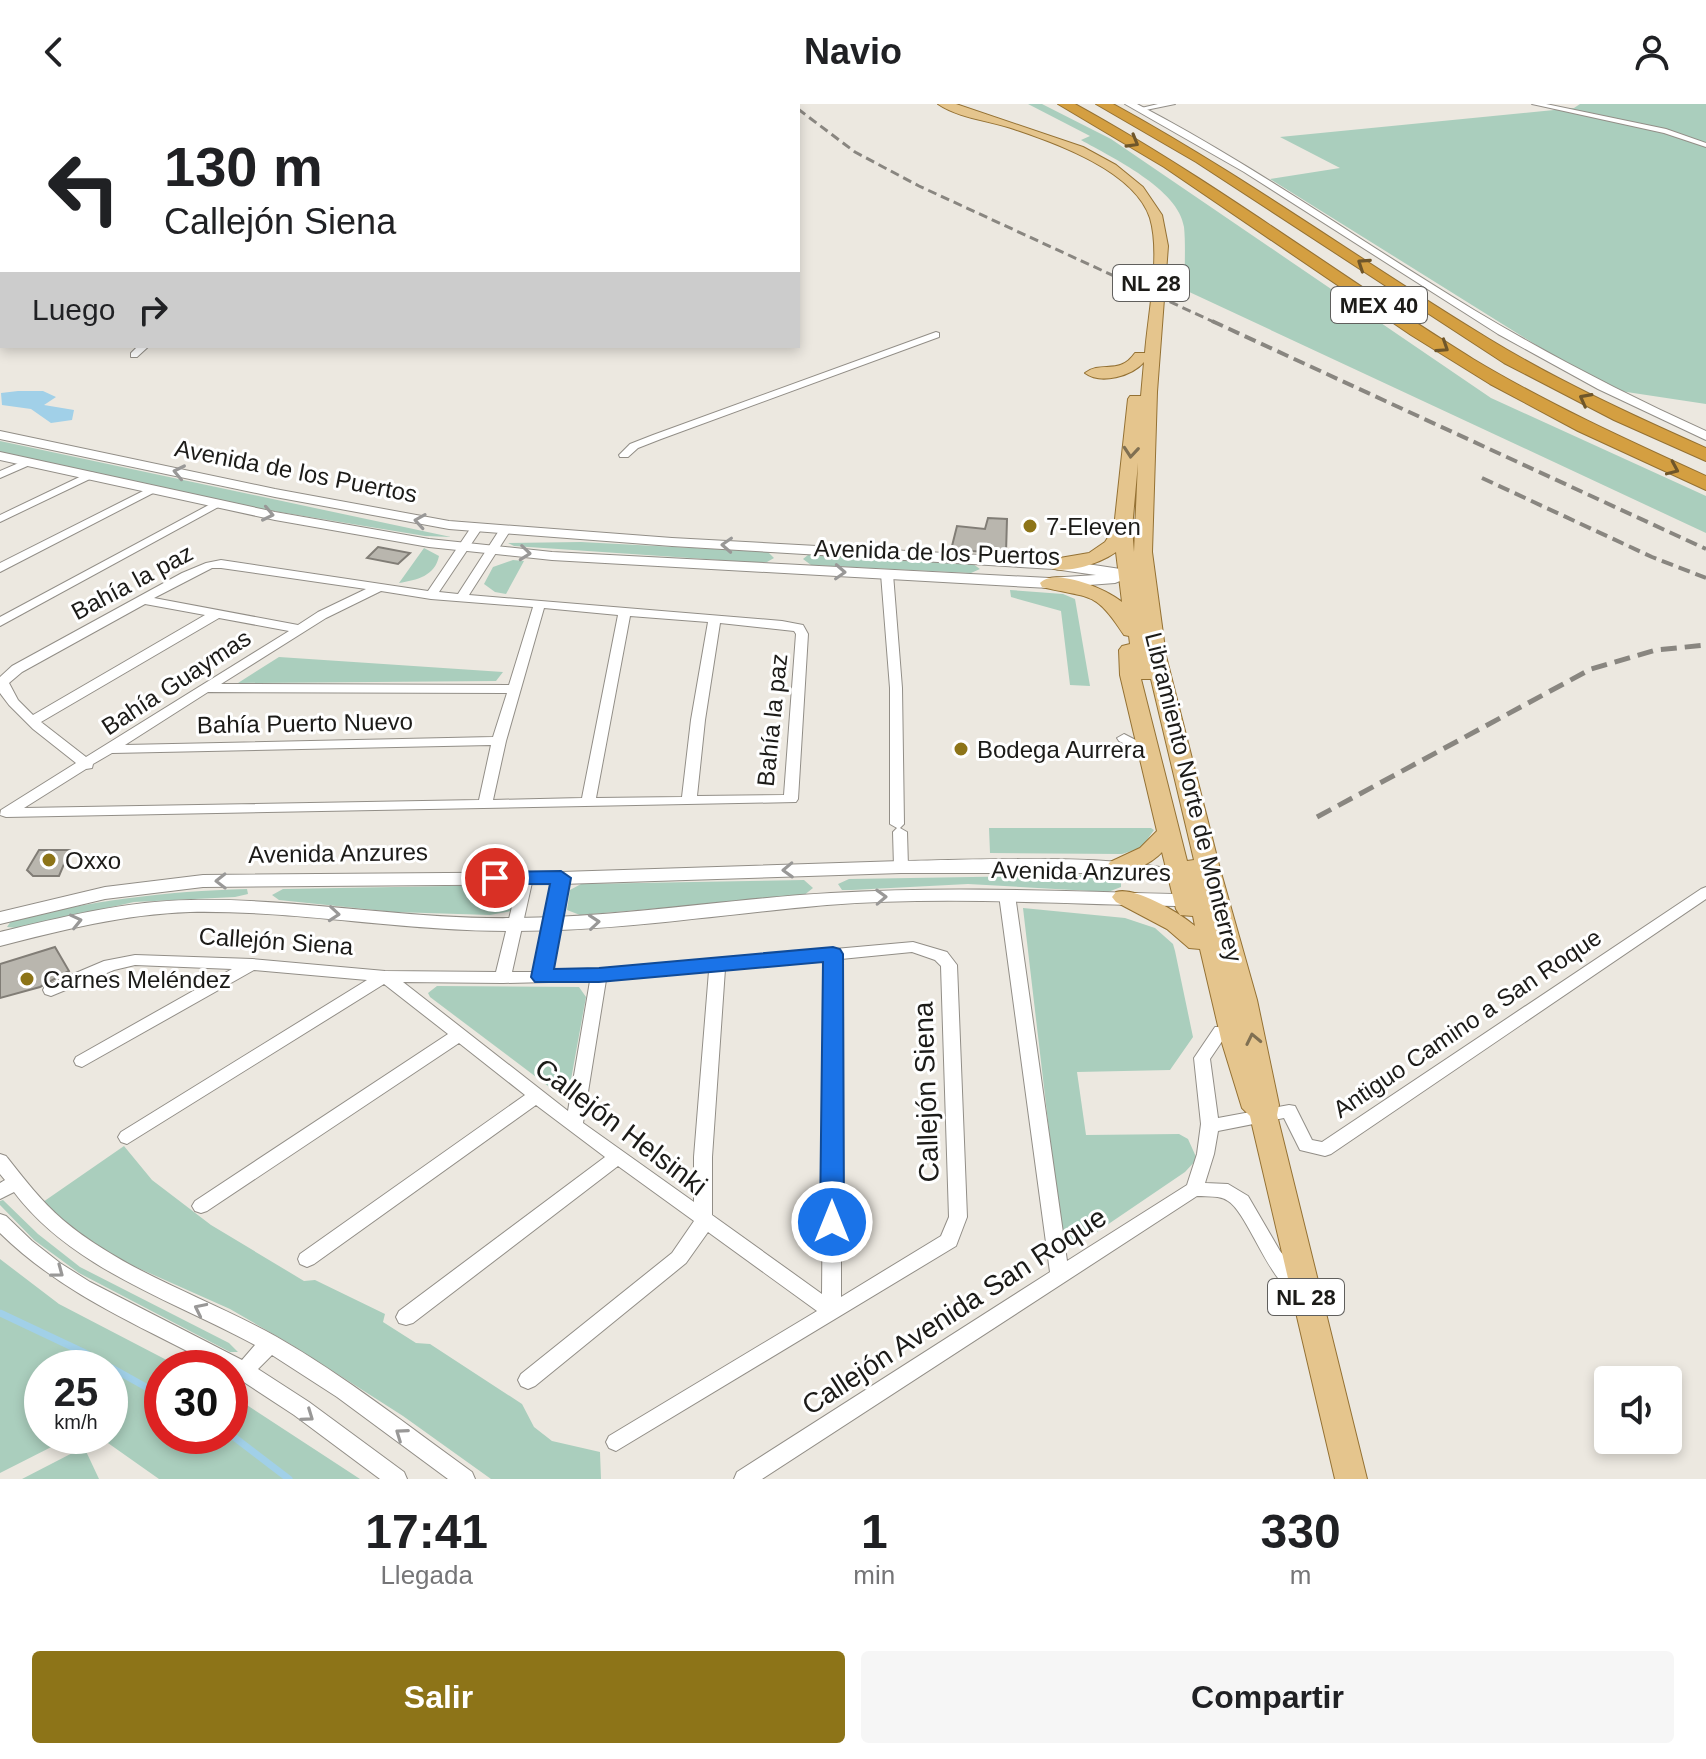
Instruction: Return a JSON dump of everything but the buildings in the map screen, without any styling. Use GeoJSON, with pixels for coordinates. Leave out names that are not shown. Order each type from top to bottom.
{"type":"FeatureCollection","features":[{"type":"Feature","properties":{"kind":"highway","name":"MEX 40"},"geometry":{"type":"LineString","coordinates":[[1065,104],[1206,187],[1466,362],[1578,424],[1706,484]]}},
{"type":"Feature","properties":{"kind":"highway","name":"MEX 40"},"geometry":{"type":"LineString","coordinates":[[1103,104],[1217,169],[1508,357],[1613,413],[1706,455]]}},
{"type":"Feature","properties":{"kind":"main road","name":"Libramiento Norte de Monterrey"},"geometry":{"type":"LineString","coordinates":[[944,104],[1046,137],[1104,164],[1128,180],[1146,199],[1161,230],[1148,402],[1142,540],[1147,658],[1187,887],[1258,1111],[1351,1479]]}},
{"type":"Feature","properties":{"kind":"main road","name":"Libramiento Norte de Monterrey"},"geometry":{"type":"LineString","coordinates":[[1104,164],[1141,199],[1155,231],[1154,268],[1140,356],[1123,528],[1127,575]]}},
{"type":"Feature","properties":{"kind":"main road"},"geometry":{"type":"LineString","coordinates":[[1135,408],[1120,389],[1094,376],[1134,367],[1140,356]]}},
{"type":"Feature","properties":{"kind":"main road"},"geometry":{"type":"LineString","coordinates":[[1135,697],[1147,658],[1137,587],[1127,575],[1134,563],[1137,514],[1146,497]]}},
{"type":"Feature","properties":{"kind":"main road"},"geometry":{"type":"LineString","coordinates":[[1052,573],[1101,555],[1116,542],[1123,528]]}},
{"type":"Feature","properties":{"kind":"main road"},"geometry":{"type":"LineString","coordinates":[[1052,573],[1097,592],[1117,607],[1147,658]]}},
{"type":"Feature","properties":{"kind":"main road"},"geometry":{"type":"LineString","coordinates":[[1117,607],[1131,658],[1130,675],[1168,833],[1187,887],[1208,998],[1240,1087],[1258,1111]]}},
{"type":"Feature","properties":{"kind":"main road","name":"Libramiento Norte de Monterrey"},"geometry":{"type":"LineString","coordinates":[[1147,658],[1189,791],[1244,1000],[1266,1105],[1258,1111]]}},
{"type":"Feature","properties":{"kind":"main road"},"geometry":{"type":"LineString","coordinates":[[1187,887],[1202,877],[1190,814],[1189,791]]}},
{"type":"Feature","properties":{"kind":"main road"},"geometry":{"type":"LineString","coordinates":[[1118,867],[1148,853],[1168,833]]}},
{"type":"Feature","properties":{"kind":"main road"},"geometry":{"type":"LineString","coordinates":[[1187,887],[1206,891],[1233,987],[1244,1000]]}},
{"type":"Feature","properties":{"kind":"main road"},"geometry":{"type":"LineString","coordinates":[[1124,897],[1176,923],[1198,942]]}},
{"type":"Feature","properties":{"kind":"street"},"geometry":{"type":"LineString","coordinates":[[1135,107],[1171,104]]}},
{"type":"Feature","properties":{"kind":"street"},"geometry":{"type":"LineString","coordinates":[[1536,104],[1666,131],[1706,145]]}},
{"type":"Feature","properties":{"kind":"street"},"geometry":{"type":"LineString","coordinates":[[1135,107],[1221,154],[1441,294],[1562,365],[1706,436]]}},
{"type":"Feature","properties":{"kind":"street"},"geometry":{"type":"LineString","coordinates":[[624,455],[634,446],[657,437],[936,335]]}},
{"type":"Feature","properties":{"kind":"street"},"geometry":{"type":"LineString","coordinates":[[134,355],[142,348]]}},
{"type":"Feature","properties":{"kind":"street","name":"Avenida de los Puertos"},"geometry":{"type":"LineString","coordinates":[[0,435],[390,516],[476,528],[796,548],[1052,573],[1095,581],[1127,575]]}},
{"type":"Feature","properties":{"kind":"street","name":"Avenida de los Puertos"},"geometry":{"type":"LineString","coordinates":[[0,456],[348,530],[464,547],[792,570],[887,574],[1052,573]]}},
{"type":"Feature","properties":{"kind":"street"},"geometry":{"type":"LineString","coordinates":[[0,475],[28,462]]}},
{"type":"Feature","properties":{"kind":"street"},"geometry":{"type":"LineString","coordinates":[[0,519],[90,475]]}},
{"type":"Feature","properties":{"kind":"street"},"geometry":{"type":"LineString","coordinates":[[0,568],[153,489]]}},
{"type":"Feature","properties":{"kind":"street"},"geometry":{"type":"LineString","coordinates":[[0,622],[218,503]]}},
{"type":"Feature","properties":{"kind":"street"},"geometry":{"type":"LineString","coordinates":[[431,595],[476,528]]}},
{"type":"Feature","properties":{"kind":"street"},"geometry":{"type":"LineString","coordinates":[[461,598],[504,531]]}},
{"type":"Feature","properties":{"kind":"street"},"geometry":{"type":"LineString","coordinates":[[792,570],[796,548]]}},
{"type":"Feature","properties":{"kind":"street","name":"Bahía la paz"},"geometry":{"type":"LineString","coordinates":[[3,814],[791,799],[801,630],[782,625],[539,606],[377,589],[221,564],[198,569],[17,669],[2,682],[3,690],[33,721],[87,765]]}},
{"type":"Feature","properties":{"kind":"street"},"geometry":{"type":"LineString","coordinates":[[887,574],[896,688],[901,867]]}},
{"type":"Feature","properties":{"kind":"street","name":"Bahía Guaymas"},"geometry":{"type":"LineString","coordinates":[[3,814],[87,765],[300,629],[347,601],[377,589]]}},
{"type":"Feature","properties":{"kind":"street"},"geometry":{"type":"LineString","coordinates":[[144,600],[300,629]]}},
{"type":"Feature","properties":{"kind":"street"},"geometry":{"type":"LineString","coordinates":[[485,803],[499,741],[539,606]]}},
{"type":"Feature","properties":{"kind":"street"},"geometry":{"type":"LineString","coordinates":[[588,803],[624,613]]}},
{"type":"Feature","properties":{"kind":"street"},"geometry":{"type":"LineString","coordinates":[[33,721],[216,614]]}},
{"type":"Feature","properties":{"kind":"street"},"geometry":{"type":"LineString","coordinates":[[689,801],[698,720],[715,619]]}},
{"type":"Feature","properties":{"kind":"street"},"geometry":{"type":"LineString","coordinates":[[207,688],[514,689]]}},
{"type":"Feature","properties":{"kind":"street","name":"Bahía Puerto Nuevo"},"geometry":{"type":"LineString","coordinates":[[112,749],[499,741]]}},
{"type":"Feature","properties":{"kind":"street","name":"Avenida Anzures"},"geometry":{"type":"LineString","coordinates":[[0,918],[62,901],[203,881],[561,878],[901,867],[1118,867],[1155,870],[1187,887]]}},
{"type":"Feature","properties":{"kind":"street"},"geometry":{"type":"LineString","coordinates":[[1118,867],[1127,881],[1124,897]]}},
{"type":"Feature","properties":{"kind":"street"},"geometry":{"type":"LineString","coordinates":[[826,869],[829,899]]}},
{"type":"Feature","properties":{"kind":"street"},"geometry":{"type":"LineString","coordinates":[[503,978],[526,878]]}},
{"type":"Feature","properties":{"kind":"street"},"geometry":{"type":"LineString","coordinates":[[542,977],[561,878]]}},
{"type":"Feature","properties":{"kind":"street"},"geometry":{"type":"LineString","coordinates":[[256,907],[265,880]]}},
{"type":"Feature","properties":{"kind":"street","name":"Avenida Anzures"},"geometry":{"type":"LineString","coordinates":[[0,939],[85,918],[186,906],[256,907],[421,922],[552,925],[829,899],[1007,895],[1162,900],[1187,887]]}},
{"type":"Feature","properties":{"kind":"street","name":"Antiguo Camino a San Roque"},"geometry":{"type":"LineString","coordinates":[[1258,1111],[1289,1111],[1306,1145],[1325,1149],[1706,892]]}},
{"type":"Feature","properties":{"kind":"street"},"geometry":{"type":"LineString","coordinates":[[1007,895],[1060,1275]]}},
{"type":"Feature","properties":{"kind":"street","name":"Callejón Siena"},"geometry":{"type":"LineString","coordinates":[[51,990],[110,965],[135,960],[252,964],[385,976],[503,978],[599,975],[913,947],[941,956],[949,965],[958,1217],[949,1241],[616,1442]]}},
{"type":"Feature","properties":{"kind":"street"},"geometry":{"type":"LineString","coordinates":[[831,1311],[833,954]]}},
{"type":"Feature","properties":{"kind":"street"},"geometry":{"type":"LineString","coordinates":[[82,1061],[252,964]]}},
{"type":"Feature","properties":{"kind":"street"},"geometry":{"type":"LineString","coordinates":[[528,1380],[679,1258],[690,1246],[703,1221],[703,1157],[717,966]]}},
{"type":"Feature","properties":{"kind":"street"},"geometry":{"type":"LineString","coordinates":[[574,1125],[599,975]]}},
{"type":"Feature","properties":{"kind":"street"},"geometry":{"type":"LineString","coordinates":[[127,1137],[385,976]]}},
{"type":"Feature","properties":{"kind":"street","name":"Callejón Helsinki"},"geometry":{"type":"LineString","coordinates":[[385,976],[574,1125],[831,1311]]}},
{"type":"Feature","properties":{"kind":"street"},"geometry":{"type":"LineString","coordinates":[[1221,1031],[1202,1058],[1212,1126],[1208,1152],[1194,1189],[1228,1191],[1242,1201],[1273,1256],[1306,1296]]}},
{"type":"Feature","properties":{"kind":"street"},"geometry":{"type":"LineString","coordinates":[[201,1206],[459,1035]]}},
{"type":"Feature","properties":{"kind":"street"},"geometry":{"type":"LineString","coordinates":[[307,1259],[536,1096]]}},
{"type":"Feature","properties":{"kind":"street"},"geometry":{"type":"LineString","coordinates":[[1212,1126],[1258,1111]]}},
{"type":"Feature","properties":{"kind":"street"},"geometry":{"type":"LineString","coordinates":[[406,1317],[618,1157]]}},
{"type":"Feature","properties":{"kind":"street"},"geometry":{"type":"LineString","coordinates":[[0,1161],[7,1187],[114,1267],[270,1343],[465,1479]]}},
{"type":"Feature","properties":{"kind":"street","name":"Callejón Avenida San Roque"},"geometry":{"type":"LineString","coordinates":[[744,1479],[1194,1189]]}},
{"type":"Feature","properties":{"kind":"street"},"geometry":{"type":"LineString","coordinates":[[0,1221],[21,1244],[72,1282],[203,1350]]}},
{"type":"Feature","properties":{"kind":"street"},"geometry":{"type":"LineString","coordinates":[[248,1367],[270,1343]]}},
{"type":"Feature","properties":{"kind":"street"},"geometry":{"type":"LineString","coordinates":[[248,1374],[397,1479]]}},
{"type":"Feature","properties":{"kind":"green space"},"geometry":{"type":"Polygon","coordinates":[[[1028,104],[1042,104],[1111,139],[1491,398],[1706,496],[1706,533],[1185,290],[1184,227],[1170,200],[1142,176],[1081,140],[1090,136],[1028,104]]]}},
{"type":"Feature","properties":{"kind":"green space"},"geometry":{"type":"Polygon","coordinates":[[[1580,104],[1706,104],[1706,404],[1620,391],[1549,353],[1270,179],[1340,168],[1280,137],[1574,108],[1580,104]]]}},
{"type":"Feature","properties":{"kind":"green space"},"geometry":{"type":"Polygon","coordinates":[[[0,441],[451,537],[425,536],[255,508],[0,452],[0,441]]]}},
{"type":"Feature","properties":{"kind":"green space"},"geometry":{"type":"Polygon","coordinates":[[[581,542],[768,552],[774,558],[767,562],[749,562],[514,546],[508,543],[581,542]]]}},
{"type":"Feature","properties":{"kind":"green space"},"geometry":{"type":"Polygon","coordinates":[[[424,548],[439,556],[434,568],[419,578],[399,583],[424,548]]]}},
{"type":"Feature","properties":{"kind":"green space"},"geometry":{"type":"Polygon","coordinates":[[[808,555],[973,564],[980,569],[971,573],[811,565],[803,559],[808,555]]]}},
{"type":"Feature","properties":{"kind":"green space"},"geometry":{"type":"Polygon","coordinates":[[[513,560],[524,561],[506,594],[495,592],[484,584],[493,567],[513,560]]]}},
{"type":"Feature","properties":{"kind":"green space"},"geometry":{"type":"Polygon","coordinates":[[[1010,590],[1063,594],[1075,599],[1090,686],[1070,685],[1061,611],[1011,597],[1010,590]]]}},
{"type":"Feature","properties":{"kind":"green space"},"geometry":{"type":"Polygon","coordinates":[[[279,657],[503,672],[496,681],[238,683],[279,657]]]}},
{"type":"Feature","properties":{"kind":"green space"},"geometry":{"type":"Polygon","coordinates":[[[989,828],[1154,830],[1141,848],[1122,854],[990,853],[989,828]]]}},
{"type":"Feature","properties":{"kind":"green space"},"geometry":{"type":"Polygon","coordinates":[[[1115,876],[1121,887],[1108,892],[968,884],[842,890],[838,884],[849,879],[1115,876]]]}},
{"type":"Feature","properties":{"kind":"green space"},"geometry":{"type":"Polygon","coordinates":[[[804,880],[813,888],[803,896],[580,915],[567,910],[570,890],[581,884],[804,880]]]}},
{"type":"Feature","properties":{"kind":"green space"},"geometry":{"type":"Polygon","coordinates":[[[507,885],[517,892],[511,911],[490,915],[394,912],[279,900],[272,895],[283,889],[507,885]]]}},
{"type":"Feature","properties":{"kind":"green space"},"geometry":{"type":"Polygon","coordinates":[[[247,889],[248,894],[235,897],[134,902],[17,928],[7,927],[11,921],[99,903],[187,892],[247,889]]]}},
{"type":"Feature","properties":{"kind":"green space"},"geometry":{"type":"Polygon","coordinates":[[[1023,908],[1125,918],[1155,928],[1173,944],[1193,1037],[1170,1070],[1077,1072],[1086,1135],[1179,1134],[1188,1139],[1197,1159],[1185,1172],[1079,1244],[1070,1245],[1062,1241],[1023,908]]]}},
{"type":"Feature","properties":{"kind":"green space"},"geometry":{"type":"Polygon","coordinates":[[[437,986],[579,987],[586,997],[570,1085],[563,1092],[552,1089],[430,997],[428,993],[437,986]]]}},
{"type":"Feature","properties":{"kind":"green space"},"geometry":{"type":"Polygon","coordinates":[[[124,1146],[152,1180],[211,1225],[304,1281],[315,1280],[385,1314],[383,1322],[416,1343],[430,1344],[522,1404],[534,1427],[552,1441],[600,1452],[601,1479],[491,1479],[403,1416],[292,1345],[230,1309],[120,1260],[60,1220],[43,1202],[124,1146]]]}},
{"type":"Feature","properties":{"kind":"green space"},"geometry":{"type":"Polygon","coordinates":[[[3,1200],[38,1234],[80,1267],[229,1343],[236,1350],[226,1350],[79,1273],[34,1240],[0,1205],[3,1200]]]}},
{"type":"Feature","properties":{"kind":"green space"},"geometry":{"type":"Polygon","coordinates":[[[0,1259],[59,1304],[147,1350],[144,1350],[144,1454],[248,1454],[248,1406],[360,1479],[159,1479],[124,1454],[128,1454],[128,1350],[24,1350],[24,1454],[37,1454],[0,1473],[0,1259]]]}},
{"type":"Feature","properties":{"kind":"green space"},"geometry":{"type":"Polygon","coordinates":[[[70,1454],[87,1454],[99,1479],[22,1479],[70,1454]]]}},
{"type":"Feature","properties":{"kind":"water"},"geometry":{"type":"Polygon","coordinates":[[[43,391],[56,397],[44,405],[74,410],[72,420],[51,423],[31,409],[2,405],[1,393],[43,391]]]}},
{"type":"Feature","properties":{"kind":"waterway"},"geometry":{"type":"LineString","coordinates":[[0,1313],[85,1353],[144,1386]]}},
{"type":"Feature","properties":{"kind":"waterway"},"geometry":{"type":"LineString","coordinates":[[248,1448],[289,1479]]}},
{"type":"Feature","properties":{"kind":"railway"},"geometry":{"type":"LineString","coordinates":[[800,111],[855,152],[919,186],[1216,323]]}},
{"type":"Feature","properties":{"kind":"railway"},"geometry":{"type":"LineString","coordinates":[[1212,321],[1706,549]]}},
{"type":"Feature","properties":{"kind":"railway"},"geometry":{"type":"LineString","coordinates":[[1482,478],[1652,557],[1706,578]]}},
{"type":"Feature","properties":{"kind":"railway"},"geometry":{"type":"LineString","coordinates":[[1317,817],[1591,669],[1656,650],[1706,645]]}},
{"type":"Feature","properties":{"kind":"place","name":"7-Eleven"},"geometry":{"type":"Point","coordinates":[1030,526]}},
{"type":"Feature","properties":{"kind":"place","name":"Bodega Aurrera"},"geometry":{"type":"Point","coordinates":[961,749]}},
{"type":"Feature","properties":{"kind":"place","name":"Oxxo"},"geometry":{"type":"Point","coordinates":[49,860]}},
{"type":"Feature","properties":{"kind":"place","name":"Carnes Meléndez"},"geometry":{"type":"Point","coordinates":[27,979]}},
{"type":"Feature","properties":{"kind":"route"},"geometry":{"type":"LineString","coordinates":[[495,878],[561,878],[542,977],[717,966],[833,954],[832,1222]]}}]}
